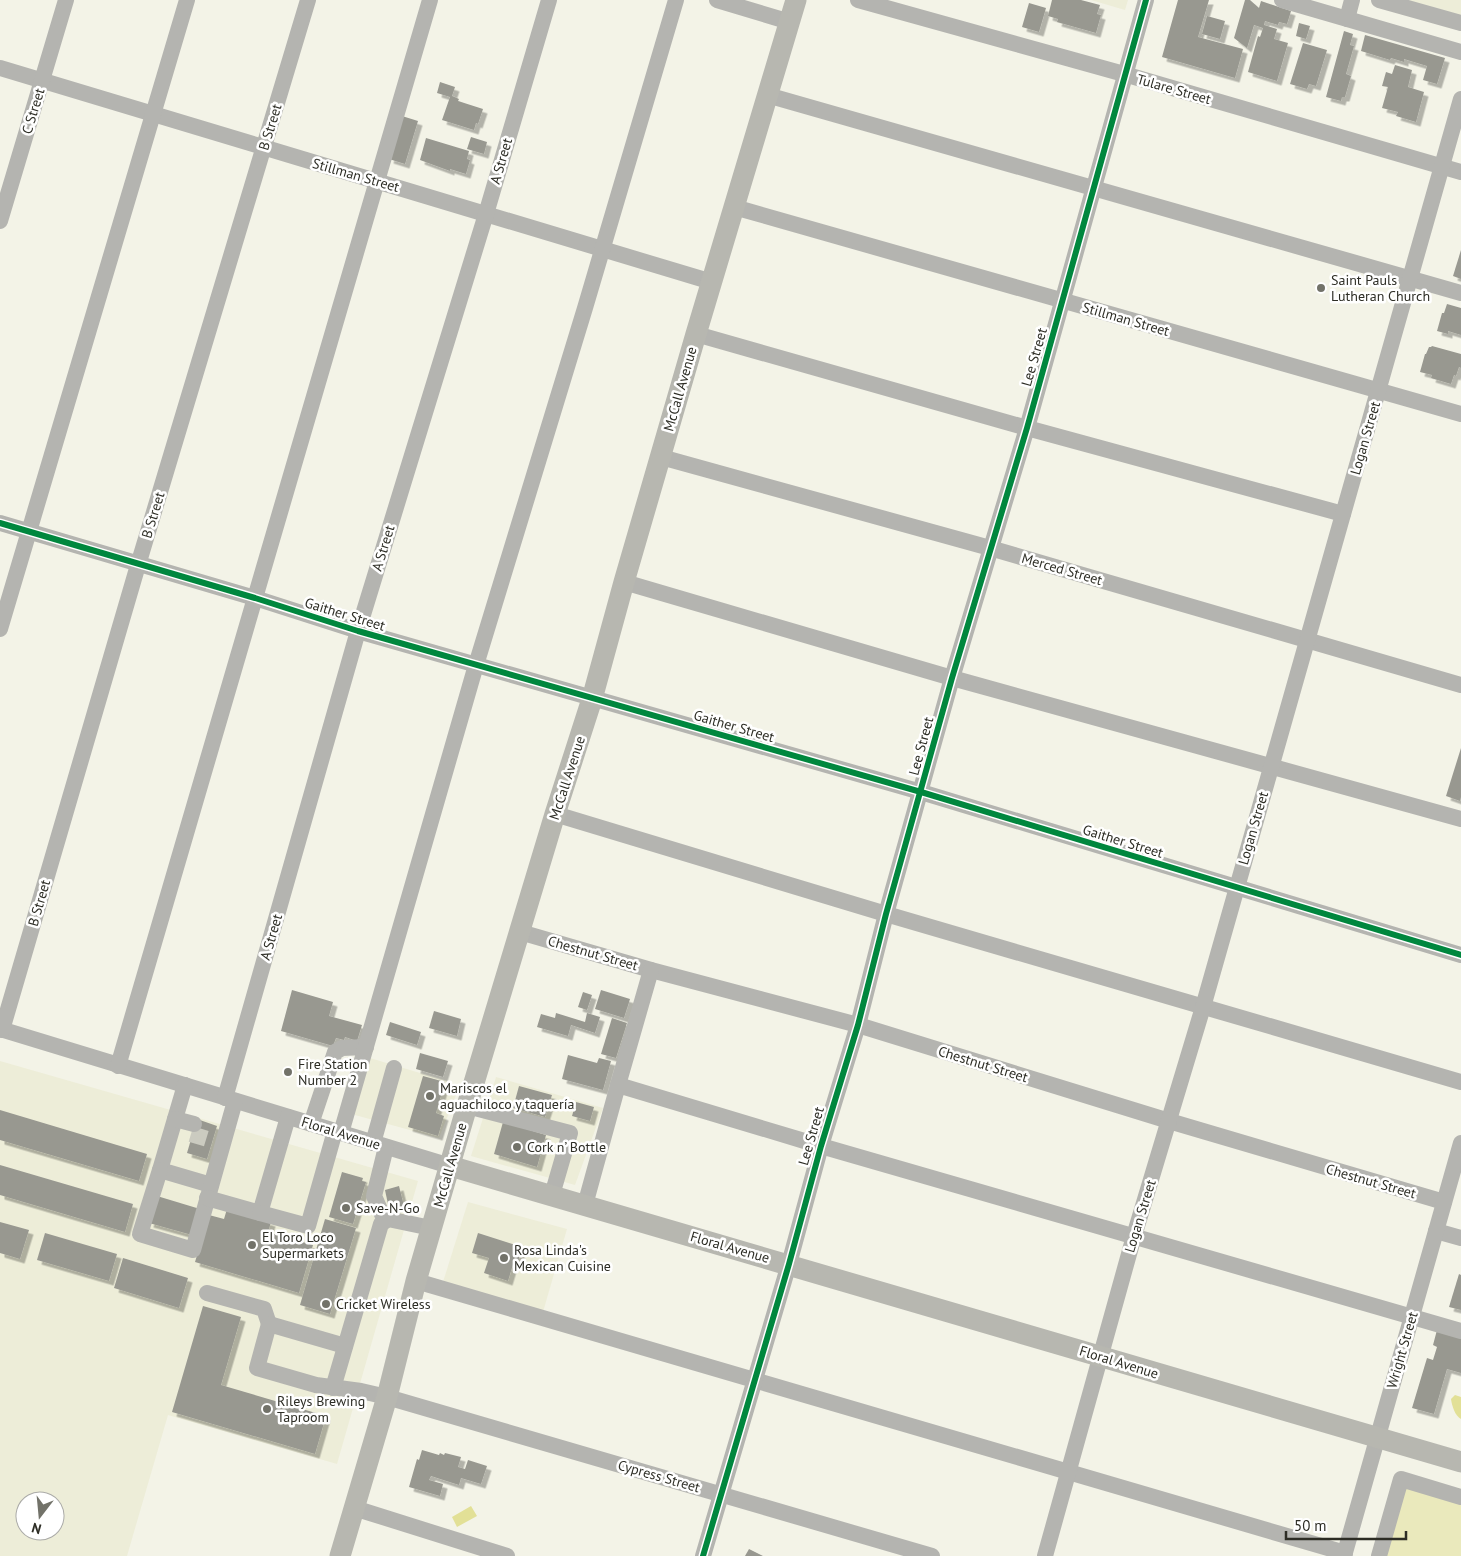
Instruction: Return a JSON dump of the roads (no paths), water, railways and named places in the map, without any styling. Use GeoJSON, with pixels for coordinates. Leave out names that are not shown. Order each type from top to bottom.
{"type":"FeatureCollection","features":[{"type":"Feature","properties":{"kind":"main road","name":"McCall Avenue"},"geometry":{"type":"LineString","coordinates":[[340,1556],[387,1396],[416,1281],[467,1106],[555,814],[592,699],[696,334],[796,0]]}},
{"type":"Feature","properties":{"kind":"main road","name":"Floral Avenue"},"geometry":{"type":"LineString","coordinates":[[450,1166],[1461,1462]]}},
{"type":"Feature","properties":{"kind":"street","name":"C Street"},"geometry":{"type":"LineString","coordinates":[[0,222],[66,0]]}},
{"type":"Feature","properties":{"kind":"street"},"geometry":{"type":"LineString","coordinates":[[0,629],[187,0]]}},
{"type":"Feature","properties":{"kind":"street","name":"B Street"},"geometry":{"type":"LineString","coordinates":[[1,1030],[138,565],[308,0]]}},
{"type":"Feature","properties":{"kind":"street"},"geometry":{"type":"LineString","coordinates":[[118,1066],[430,0]]}},
{"type":"Feature","properties":{"kind":"street","name":"A Street"},"geometry":{"type":"LineString","coordinates":[[160,1170],[140,1234],[193,1250],[209,1192],[220,1137],[358,631],[486,214],[549,0]]}},
{"type":"Feature","properties":{"kind":"street"},"geometry":{"type":"LineString","coordinates":[[184,1085],[160,1170],[260,1213],[308,1226],[366,1047],[476,666],[676,0]]}},
{"type":"Feature","properties":{"kind":"street"},"geometry":{"type":"LineString","coordinates":[[717,0],[790,22]]}},
{"type":"Feature","properties":{"kind":"street","name":"Tulare Street"},"geometry":{"type":"LineString","coordinates":[[858,0],[1124,74],[1461,172]]}},
{"type":"Feature","properties":{"kind":"street","name":"Lee Street"},"geometry":{"type":"LineString","coordinates":[[703,1556],[789,1264],[821,1146],[858,1025],[886,914],[952,678],[1027,428],[1146,0]]}},
{"type":"Feature","properties":{"kind":"street"},"geometry":{"type":"LineString","coordinates":[[1282,0],[1310,4],[1347,19],[1461,52]]}},
{"type":"Feature","properties":{"kind":"street"},"geometry":{"type":"LineString","coordinates":[[1347,19],[1352,0]]}},
{"type":"Feature","properties":{"kind":"street"},"geometry":{"type":"LineString","coordinates":[[1379,0],[1461,23]]}},
{"type":"Feature","properties":{"kind":"street","name":"Stillman Street"},"geometry":{"type":"LineString","coordinates":[[0,68],[712,282]]}},
{"type":"Feature","properties":{"kind":"street"},"geometry":{"type":"LineString","coordinates":[[767,95],[1461,293]]}},
{"type":"Feature","properties":{"kind":"street","name":"Logan Street"},"geometry":{"type":"LineString","coordinates":[[1045,1556],[1134,1236],[1169,1122],[1461,99]]}},
{"type":"Feature","properties":{"kind":"street","name":"Stillman Street"},"geometry":{"type":"LineString","coordinates":[[734,207],[1461,414]]}},
{"type":"Feature","properties":{"kind":"street"},"geometry":{"type":"LineString","coordinates":[[696,334],[1027,428],[1343,514]]}},
{"type":"Feature","properties":{"kind":"street","name":"Merced Street"},"geometry":{"type":"LineString","coordinates":[[661,457],[990,548],[1461,685]]}},
{"type":"Feature","properties":{"kind":"street","name":"Gaither Street"},"geometry":{"type":"LineString","coordinates":[[0,523],[255,598],[476,666],[921,792],[1461,955]]}},
{"type":"Feature","properties":{"kind":"street"},"geometry":{"type":"LineString","coordinates":[[624,582],[952,678],[1461,819]]}},
{"type":"Feature","properties":{"kind":"street"},"geometry":{"type":"LineString","coordinates":[[555,814],[886,914],[1461,1082]]}},
{"type":"Feature","properties":{"kind":"street","name":"Chestnut Street"},"geometry":{"type":"LineString","coordinates":[[520,932],[651,970],[858,1025],[1169,1122],[1444,1202]]}},
{"type":"Feature","properties":{"kind":"street"},"geometry":{"type":"LineString","coordinates":[[584,1204],[651,970]]}},
{"type":"Feature","properties":{"kind":"street","name":"Floral Avenue"},"geometry":{"type":"LineString","coordinates":[[1,1030],[450,1166]]}},
{"type":"Feature","properties":{"kind":"street"},"geometry":{"type":"LineString","coordinates":[[311,1124],[335,1052],[342,1048],[366,1047]]}},
{"type":"Feature","properties":{"kind":"street"},"geometry":{"type":"LineString","coordinates":[[385,1221],[374,1196],[379,1145],[394,1068]]}},
{"type":"Feature","properties":{"kind":"street"},"geometry":{"type":"LineString","coordinates":[[618,1085],[821,1146],[1461,1331]]}},
{"type":"Feature","properties":{"kind":"street"},"geometry":{"type":"LineString","coordinates":[[467,1106],[570,1133],[552,1195]]}},
{"type":"Feature","properties":{"kind":"street"},"geometry":{"type":"LineString","coordinates":[[260,1213],[288,1117]]}},
{"type":"Feature","properties":{"kind":"street"},"geometry":{"type":"LineString","coordinates":[[174,1124],[192,1129]]}},
{"type":"Feature","properties":{"kind":"street","name":"Wright Street"},"geometry":{"type":"LineString","coordinates":[[1344,1555],[1461,1144]]}},
{"type":"Feature","properties":{"kind":"street"},"geometry":{"type":"LineString","coordinates":[[335,1382],[381,1224],[388,1219],[432,1228]]}},
{"type":"Feature","properties":{"kind":"street"},"geometry":{"type":"LineString","coordinates":[[1436,1230],[1461,1238]]}},
{"type":"Feature","properties":{"kind":"street"},"geometry":{"type":"LineString","coordinates":[[416,1281],[1069,1472],[1344,1555]]}},
{"type":"Feature","properties":{"kind":"street"},"geometry":{"type":"LineString","coordinates":[[207,1293],[264,1310],[270,1324],[345,1346]]}},
{"type":"Feature","properties":{"kind":"street","name":"Cypress Street"},"geometry":{"type":"LineString","coordinates":[[270,1324],[257,1368],[316,1386],[335,1382],[361,1391],[387,1396],[932,1556]]}},
{"type":"Feature","properties":{"kind":"street"},"geometry":{"type":"LineString","coordinates":[[1379,1556],[1401,1479],[1461,1497]]}},
{"type":"Feature","properties":{"kind":"street"},"geometry":{"type":"LineString","coordinates":[[354,1508],[507,1556]]}},
{"type":"Feature","properties":{"kind":"tunnel"},"geometry":{"type":"LineString","coordinates":[[191,1134],[214,1141]]}},
{"type":"Feature","properties":{"kind":"place","name":"Saint Pauls Lutheran Church"},"geometry":{"type":"Point","coordinates":[1321,288]}},
{"type":"Feature","properties":{"kind":"place","name":"Fire Station Number 2"},"geometry":{"type":"Point","coordinates":[288,1072]}},
{"type":"Feature","properties":{"kind":"place","name":"Mariscos el aguachiloco y taquería"},"geometry":{"type":"Point","coordinates":[430,1096]}},
{"type":"Feature","properties":{"kind":"place","name":"Cork n’ Bottle"},"geometry":{"type":"Point","coordinates":[517,1147]}},
{"type":"Feature","properties":{"kind":"place","name":"Save-N-Go"},"geometry":{"type":"Point","coordinates":[346,1208]}},
{"type":"Feature","properties":{"kind":"place","name":"El Toro Loco Supermarkets"},"geometry":{"type":"Point","coordinates":[252,1245]}},
{"type":"Feature","properties":{"kind":"place","name":"Rosa Linda's Mexican Cuisine"},"geometry":{"type":"Point","coordinates":[504,1258]}},
{"type":"Feature","properties":{"kind":"place","name":"Cricket Wireless"},"geometry":{"type":"Point","coordinates":[326,1304]}},
{"type":"Feature","properties":{"kind":"place","name":"Rileys Brewing Taproom"},"geometry":{"type":"Point","coordinates":[267,1409]}}]}
